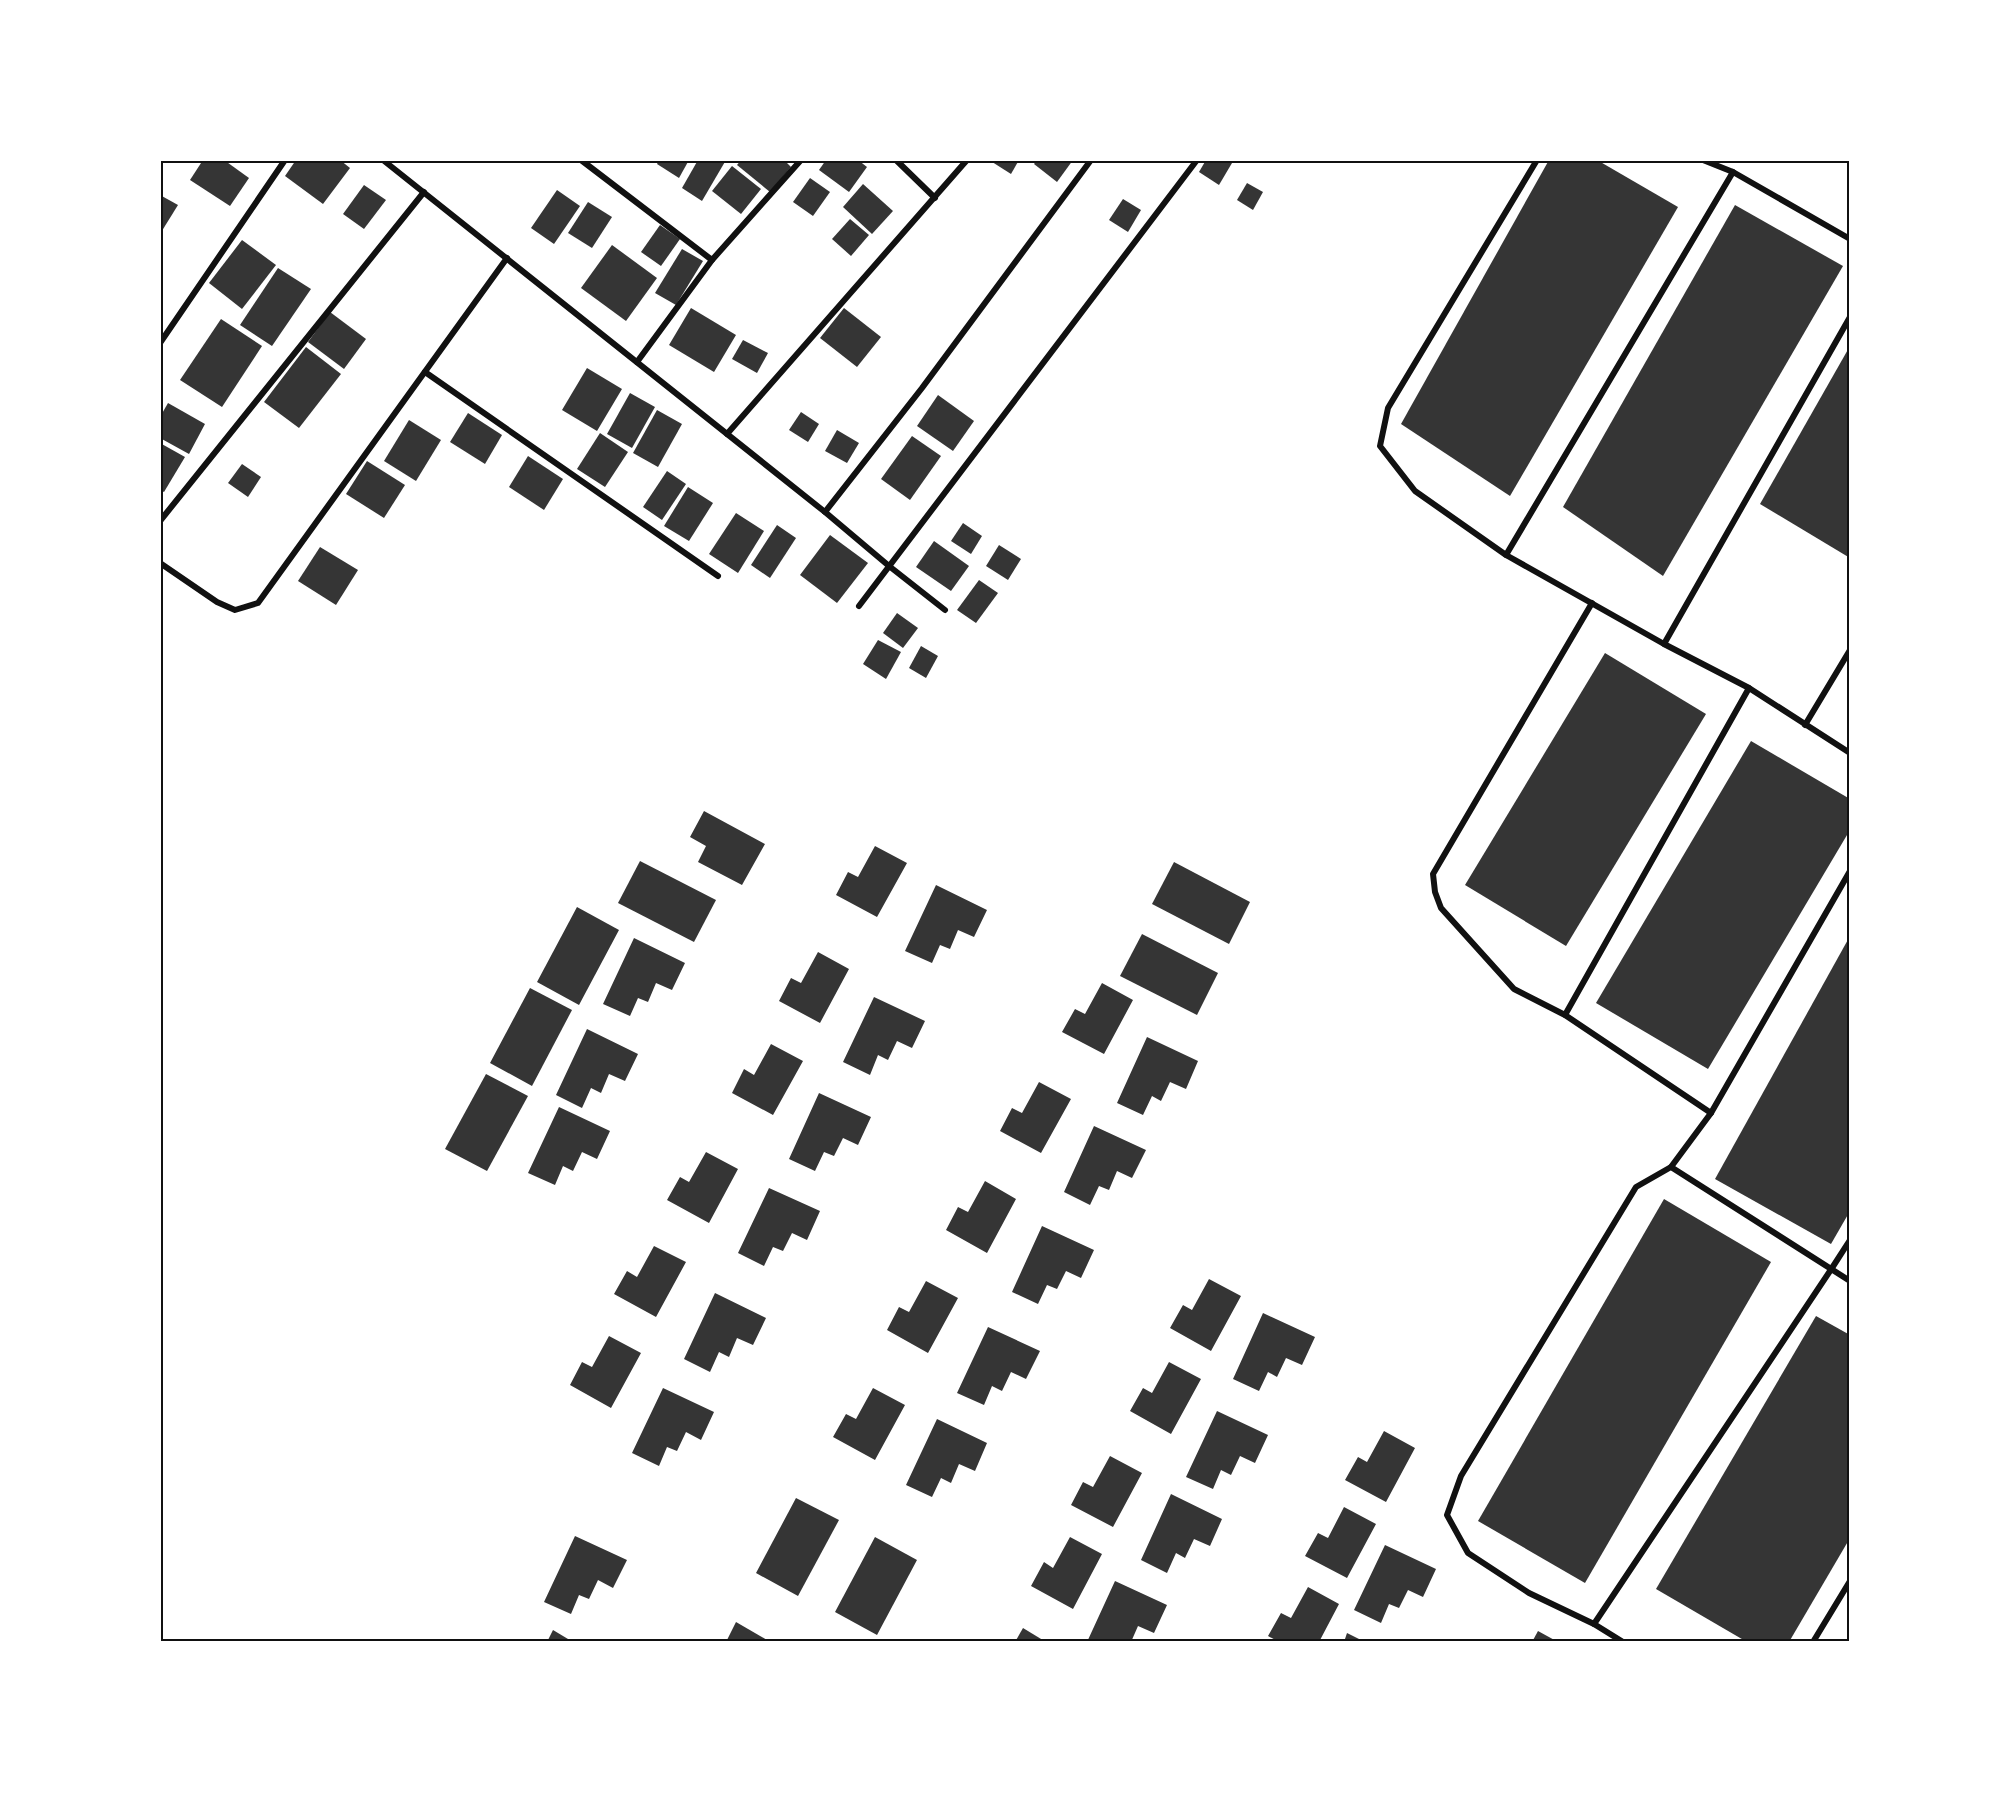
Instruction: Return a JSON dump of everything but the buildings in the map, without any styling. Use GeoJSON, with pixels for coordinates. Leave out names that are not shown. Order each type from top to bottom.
{"type":"FeatureCollection","features":[{"type":"Feature","properties":{"kind":"street"},"geometry":{"type":"LineString","coordinates":[[160,343],[285,160]]}},
{"type":"Feature","properties":{"kind":"street"},"geometry":{"type":"LineString","coordinates":[[383,160],[945,610]]}},
{"type":"Feature","properties":{"kind":"street"},"geometry":{"type":"LineString","coordinates":[[581,160],[712,260]]}},
{"type":"Feature","properties":{"kind":"street"},"geometry":{"type":"LineString","coordinates":[[637,362],[712,260],[801,160]]}},
{"type":"Feature","properties":{"kind":"street"},"geometry":{"type":"LineString","coordinates":[[896,160],[935,198]]}},
{"type":"Feature","properties":{"kind":"street"},"geometry":{"type":"LineString","coordinates":[[727,434],[967,160]]}},
{"type":"Feature","properties":{"kind":"street"},"geometry":{"type":"LineString","coordinates":[[825,512],[922,388],[1091,160]]}},
{"type":"Feature","properties":{"kind":"street"},"geometry":{"type":"LineString","coordinates":[[859,606],[1197,160]]}},
{"type":"Feature","properties":{"kind":"street"},"geometry":{"type":"LineString","coordinates":[[1537,160],[1388,408],[1380,446],[1414,491],[1506,555],[1664,644],[1749,688],[1850,753]]}},
{"type":"Feature","properties":{"kind":"street"},"geometry":{"type":"LineString","coordinates":[[1703,160],[1733,172],[1850,240]]}},
{"type":"Feature","properties":{"kind":"street"},"geometry":{"type":"LineString","coordinates":[[1506,555],[1733,172]]}},
{"type":"Feature","properties":{"kind":"street"},"geometry":{"type":"LineString","coordinates":[[160,521],[424,192]]}},
{"type":"Feature","properties":{"kind":"street"},"geometry":{"type":"LineString","coordinates":[[160,563],[217,602],[236,610],[258,603],[507,258]]}},
{"type":"Feature","properties":{"kind":"street"},"geometry":{"type":"LineString","coordinates":[[1664,644],[1850,317]]}},
{"type":"Feature","properties":{"kind":"street"},"geometry":{"type":"LineString","coordinates":[[425,372],[718,576]]}},
{"type":"Feature","properties":{"kind":"street"},"geometry":{"type":"LineString","coordinates":[[1592,603],[1432,874],[1434,892],[1441,908],[1514,989],[1565,1015],[1711,1113]]}},
{"type":"Feature","properties":{"kind":"street"},"geometry":{"type":"LineString","coordinates":[[1805,725],[1850,650]]}},
{"type":"Feature","properties":{"kind":"street"},"geometry":{"type":"LineString","coordinates":[[1565,1015],[1749,688]]}},
{"type":"Feature","properties":{"kind":"street"},"geometry":{"type":"LineString","coordinates":[[1623,1641],[1529,1593],[1468,1553],[1446,1515],[1461,1476],[1636,1187],[1671,1167],[1711,1113],[1850,871]]}},
{"type":"Feature","properties":{"kind":"street"},"geometry":{"type":"LineString","coordinates":[[1671,1167],[1850,1281]]}},
{"type":"Feature","properties":{"kind":"street"},"geometry":{"type":"LineString","coordinates":[[1593,1624],[1850,1240]]}},
{"type":"Feature","properties":{"kind":"street"},"geometry":{"type":"LineString","coordinates":[[1813,1641],[1850,1581]]}}]}
